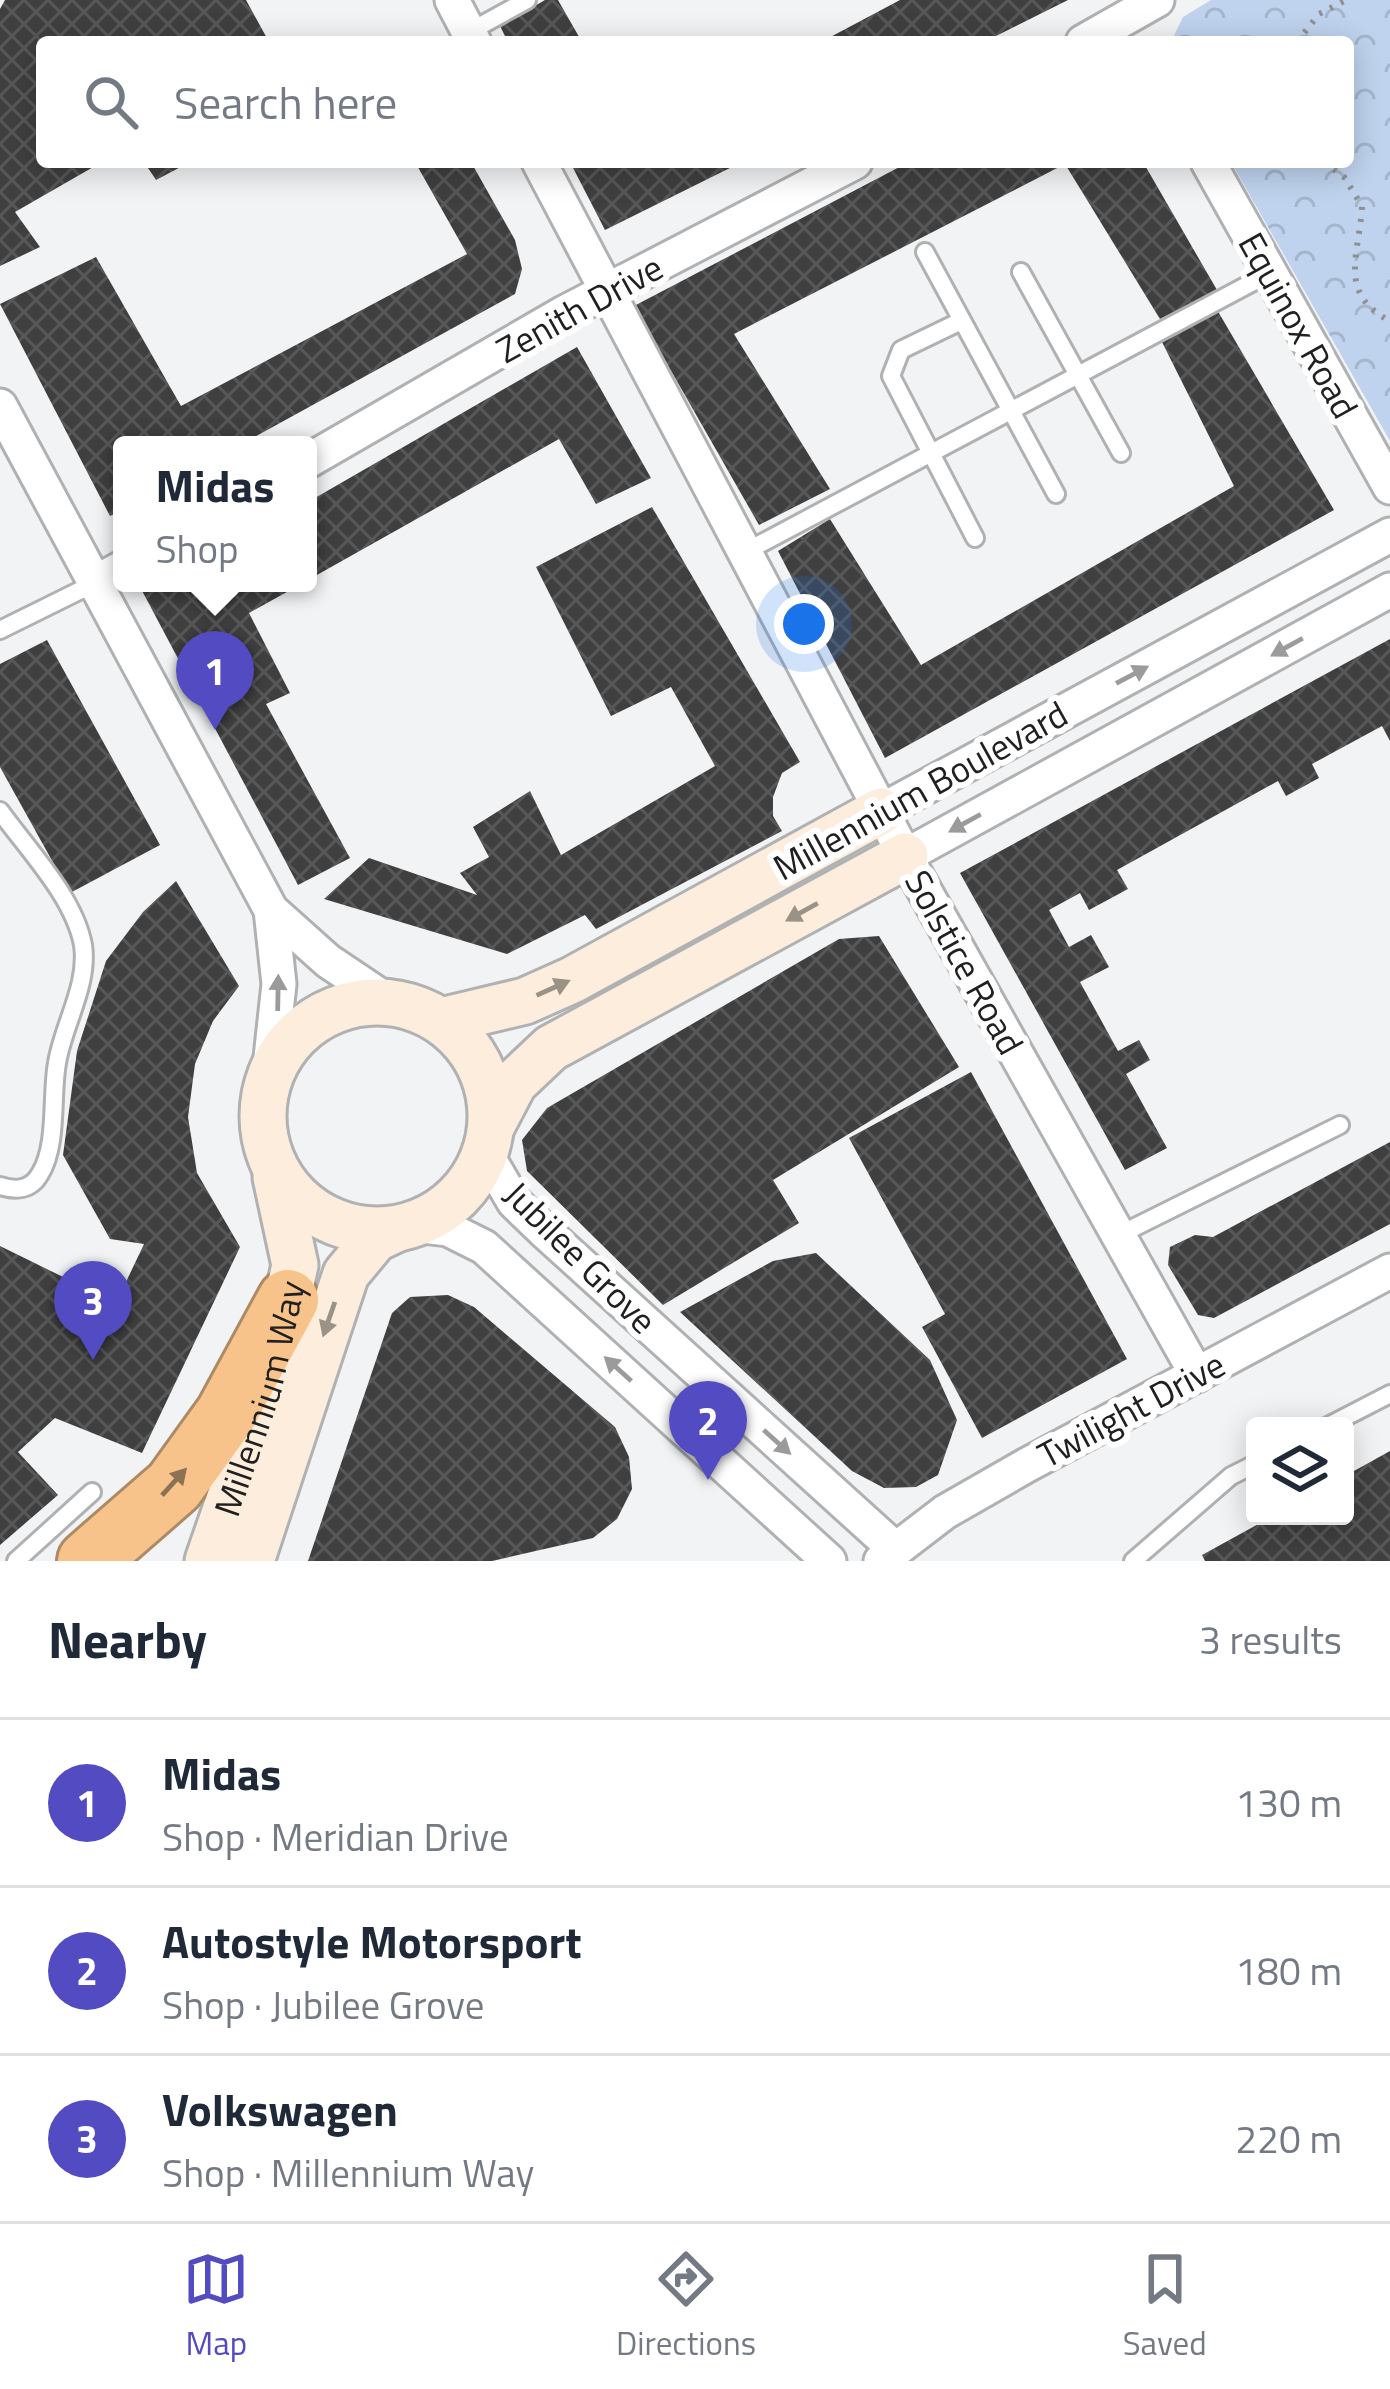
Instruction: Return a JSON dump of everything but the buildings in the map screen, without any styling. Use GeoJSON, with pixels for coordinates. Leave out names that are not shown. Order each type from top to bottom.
{"type":"FeatureCollection","features":[{"type":"Feature","properties":{"kind":"highway"},"geometry":{"type":"LineString","coordinates":[[88,1561],[174,1486],[226,1414],[288,1300]]}},
{"type":"Feature","properties":{"kind":"street"},"geometry":{"type":"LineString","coordinates":[[452,0],[470,36]]}},
{"type":"Feature","properties":{"kind":"street"},"geometry":{"type":"LineString","coordinates":[[1095,36],[1157,0]]}},
{"type":"Feature","properties":{"kind":"street","name":"Solstice Road"},"geometry":{"type":"LineString","coordinates":[[542,168],[905,856],[1197,1375]]}},
{"type":"Feature","properties":{"kind":"street","name":"Zenith Drive"},"geometry":{"type":"LineString","coordinates":[[317,456],[608,290],[843,168]]}},
{"type":"Feature","properties":{"kind":"street","name":"Equinox Road"},"geometry":{"type":"LineString","coordinates":[[1211,168],[1390,487]]}},
{"type":"Feature","properties":{"kind":"street"},"geometry":{"type":"LineString","coordinates":[[0,406],[108,576]]}},
{"type":"Feature","properties":{"kind":"street","name":"Millennium Boulevard"},"geometry":{"type":"LineString","coordinates":[[441,1021],[525,1000],[572,980],[1390,535]]}},
{"type":"Feature","properties":{"kind":"street","name":"Millennium Boulevard"},"geometry":{"type":"LineString","coordinates":[[401,1227],[448,1207],[470,1183],[514,1083],[551,1048],[1390,590]]}},
{"type":"Feature","properties":{"kind":"street"},"geometry":{"type":"LineString","coordinates":[[116,592],[271,910],[279,984],[262,1120],[272,1163],[297,1198],[333,1222],[401,1227]]}},
{"type":"Feature","properties":{"kind":"street"},"geometry":{"type":"LineString","coordinates":[[271,910],[328,961],[389,1002],[441,1021],[478,1061],[490,1092],[489,1140]]}},
{"type":"Feature","properties":{"kind":"street"},"geometry":{"type":"LineString","coordinates":[[269,1076],[289,1042],[320,1017],[356,1003],[389,1002]]}},
{"type":"Feature","properties":{"kind":"street","name":"Jubilee Grove"},"geometry":{"type":"LineString","coordinates":[[489,1140],[514,1202],[888,1555]]}},
{"type":"Feature","properties":{"kind":"street","name":"Millennium Way"},"geometry":{"type":"LineString","coordinates":[[224,1557],[288,1300],[293,1240],[272,1163]]}},
{"type":"Feature","properties":{"kind":"street","name":"Jubilee Grove"},"geometry":{"type":"LineString","coordinates":[[401,1227],[448,1229],[484,1246],[829,1561]]}},
{"type":"Feature","properties":{"kind":"street","name":"Millennium Way"},"geometry":{"type":"LineString","coordinates":[[224,1557],[346,1274],[375,1239],[401,1227]]}},
{"type":"Feature","properties":{"kind":"street","name":"Twilight Drive"},"geometry":{"type":"LineString","coordinates":[[888,1555],[1006,1477],[1390,1271]]}},
{"type":"Feature","properties":{"kind":"lane"},"geometry":{"type":"LineString","coordinates":[[473,36],[527,0]]}},
{"type":"Feature","properties":{"kind":"lane"},"geometry":{"type":"LineString","coordinates":[[925,252],[1056,494]]}},
{"type":"Feature","properties":{"kind":"lane"},"geometry":{"type":"LineString","coordinates":[[1021,272],[1120,453]]}},
{"type":"Feature","properties":{"kind":"lane"},"geometry":{"type":"LineString","coordinates":[[746,552],[1270,273]]}},
{"type":"Feature","properties":{"kind":"lane"},"geometry":{"type":"LineString","coordinates":[[962,321],[901,350],[893,364],[894,389],[975,538]]}},
{"type":"Feature","properties":{"kind":"lane"},"geometry":{"type":"LineString","coordinates":[[0,630],[108,576]]}},
{"type":"Feature","properties":{"kind":"lane"},"geometry":{"type":"LineString","coordinates":[[0,811],[78,927],[83,969],[57,1061],[46,1161],[32,1184],[21,1189],[0,1186]]}},
{"type":"Feature","properties":{"kind":"lane"},"geometry":{"type":"LineString","coordinates":[[1119,1235],[1340,1125]]}},
{"type":"Feature","properties":{"kind":"lane"},"geometry":{"type":"LineString","coordinates":[[1345,1417],[1390,1394]]}},
{"type":"Feature","properties":{"kind":"lane"},"geometry":{"type":"LineString","coordinates":[[1138,1559],[1231,1476],[1246,1468]]}},
{"type":"Feature","properties":{"kind":"lane"},"geometry":{"type":"LineString","coordinates":[[16,1561],[92,1492]]}},
{"type":"Feature","properties":{"kind":"path"},"geometry":{"type":"LineString","coordinates":[[1302,36],[1319,14],[1346,0]]}},
{"type":"Feature","properties":{"kind":"path"},"geometry":{"type":"LineString","coordinates":[[1332,168],[1344,177],[1362,206],[1352,278],[1368,307],[1390,321]]}},
{"type":"Feature","properties":{"kind":"green space"},"geometry":{"type":"Polygon","coordinates":[[[1211,0],[1390,0],[1390,441],[1234,168],[1354,168],[1354,36],[1174,36],[1183,17],[1211,0]]]}},
{"type":"Feature","properties":{"kind":"place","name":"Midas"},"geometry":{"type":"Point","coordinates":[215,730]}},
{"type":"Feature","properties":{"kind":"place","name":"Volkswagen"},"geometry":{"type":"Point","coordinates":[93,1360]}},
{"type":"Feature","properties":{"kind":"place","name":"Autostyle Motorsport"},"geometry":{"type":"Point","coordinates":[708,1480]}}]}
